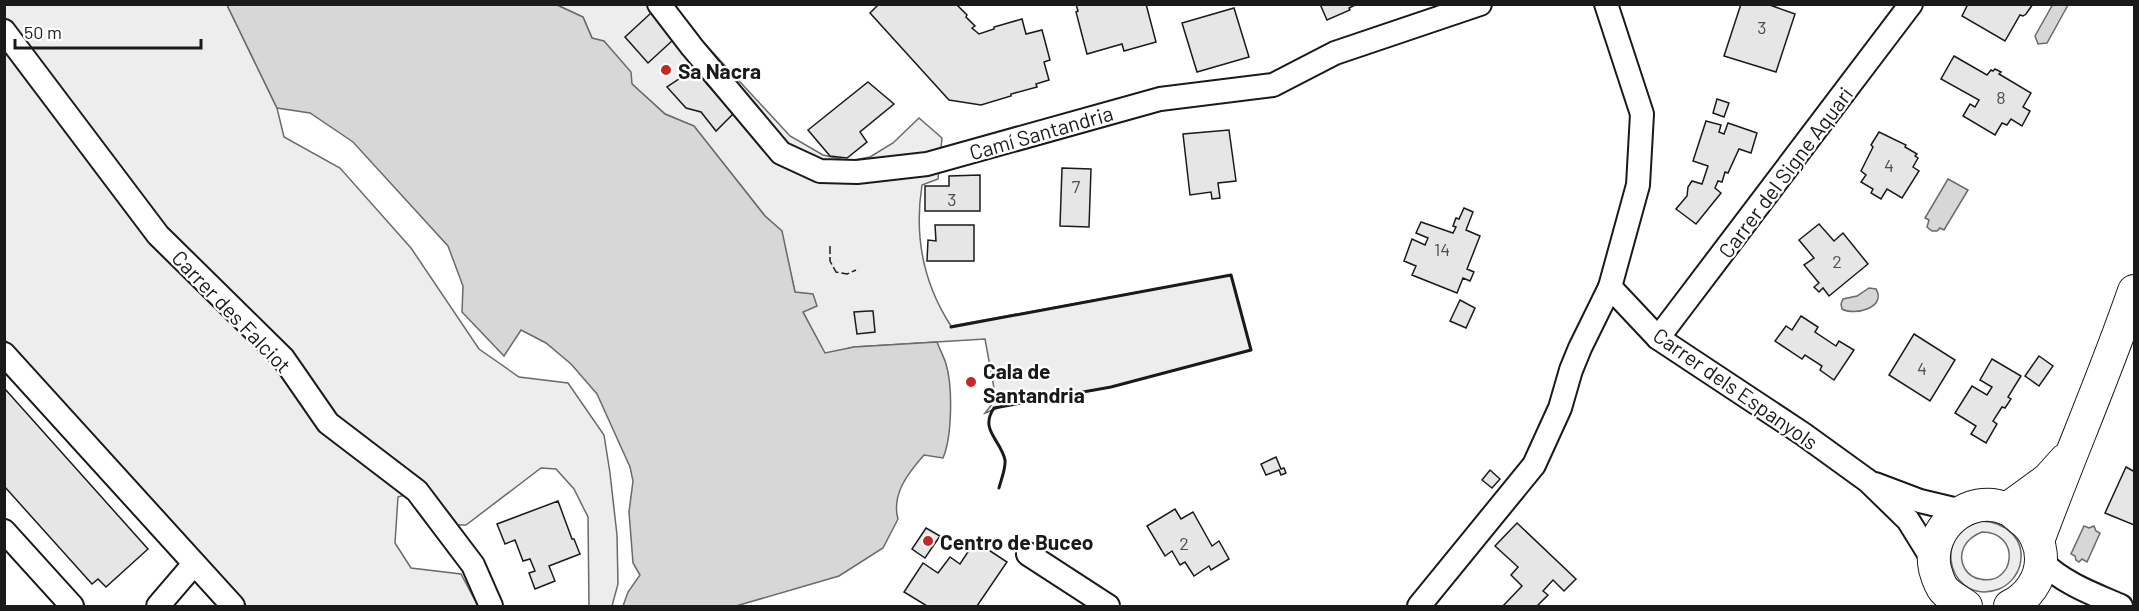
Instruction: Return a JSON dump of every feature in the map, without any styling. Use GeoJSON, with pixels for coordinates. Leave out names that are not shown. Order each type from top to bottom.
{"type":"FeatureCollection","features":[{"type":"Feature","properties":{"kind":"main road"},"geometry":{"type":"LineString","coordinates":[[2030,574],[2070,455],[2117,340],[2134,291]]}},
{"type":"Feature","properties":{"kind":"main road"},"geometry":{"type":"LineString","coordinates":[[2007,509],[2048,479],[2070,455]]}},
{"type":"Feature","properties":{"kind":"main road"},"geometry":{"type":"LineString","coordinates":[[1946,591],[1936,542],[1940,533],[1948,522],[1962,511],[1985,505],[2007,509],[2029,525],[2030,574]]}},
{"type":"Feature","properties":{"kind":"street","name":"Camí Santandria"},"geometry":{"type":"LineString","coordinates":[[659,4],[781,153],[820,171],[857,172],[927,164],[1160,99],[1273,85],[1335,53],[1480,4]]}},
{"type":"Feature","properties":{"kind":"street"},"geometry":{"type":"LineString","coordinates":[[1419,606],[1534,465],[1560,408],[1580,348],[1610,287],[1638,185],[1642,114],[1606,4]]}},
{"type":"Feature","properties":{"kind":"street","name":"Carrer del Signe Aquari"},"geometry":{"type":"LineString","coordinates":[[1658,338],[1911,4]]}},
{"type":"Feature","properties":{"kind":"street","name":"Carrer des Falciot"},"geometry":{"type":"LineString","coordinates":[[6,35],[158,235],[284,358],[328,423],[417,491],[473,565],[491,606]]}},
{"type":"Feature","properties":{"kind":"street","name":"Carrer dels Espanyols"},"geometry":{"type":"LineString","coordinates":[[1610,287],[1658,338],[1803,434],[1868,481],[1908,520],[1946,591]]}},
{"type":"Feature","properties":{"kind":"street"},"geometry":{"type":"LineString","coordinates":[[4,354],[233,606]]}},
{"type":"Feature","properties":{"kind":"street","name":"Carrer dels Espanyols"},"geometry":{"type":"LineString","coordinates":[[1868,481],[1920,501],[1962,511]]}},
{"type":"Feature","properties":{"kind":"street"},"geometry":{"type":"LineString","coordinates":[[4,531],[72,606]]}},
{"type":"Feature","properties":{"kind":"street"},"geometry":{"type":"LineString","coordinates":[[1028,554],[1108,606]]}},
{"type":"Feature","properties":{"kind":"street"},"geometry":{"type":"LineString","coordinates":[[158,606],[194,564]]}},
{"type":"Feature","properties":{"kind":"street"},"geometry":{"type":"LineString","coordinates":[[2030,574],[2056,587],[2080,588],[2121,606]]}},
{"type":"Feature","properties":{"kind":"shaded area"},"geometry":{"type":"Polygon","coordinates":[[[2053,4],[2068,5],[2047,43],[2038,44],[2035,36],[2053,4]]]}},
{"type":"Feature","properties":{"kind":"shaded area"},"geometry":{"type":"Polygon","coordinates":[[[4,5],[227,5],[277,108],[284,137],[340,168],[411,248],[479,349],[519,377],[568,383],[604,435],[617,535],[618,584],[612,606],[589,606],[588,517],[574,489],[556,469],[541,468],[466,525],[453,525],[424,489],[398,497],[395,543],[411,568],[461,574],[478,606],[247,606],[237,599],[5,340],[4,5]]]}},
{"type":"Feature","properties":{"kind":"shaded area"},"geometry":{"type":"Polygon","coordinates":[[[227,5],[557,5],[583,17],[592,38],[604,41],[631,72],[632,84],[665,114],[694,126],[765,216],[782,231],[795,292],[813,294],[817,306],[803,312],[825,353],[854,347],[937,342],[946,364],[950,398],[950,425],[943,458],[924,455],[899,492],[896,510],[898,519],[883,548],[839,576],[736,606],[623,606],[628,592],[640,575],[633,563],[629,512],[633,481],[630,467],[597,394],[571,364],[546,343],[521,330],[504,356],[462,312],[463,286],[448,246],[353,142],[310,113],[277,108],[227,5]]]}},
{"type":"Feature","properties":{"kind":"shaded area"},"geometry":{"type":"Polygon","coordinates":[[[557,5],[673,5],[671,7],[790,136],[823,155],[849,161],[870,157],[893,143],[919,118],[942,138],[938,179],[922,185],[919,222],[927,276],[941,310],[951,326],[1231,275],[1251,350],[1111,387],[1006,405],[985,413],[996,399],[985,339],[854,347],[825,354],[795,292],[781,231],[765,216],[694,126],[665,114],[632,84],[592,38],[583,17],[557,5]]]}},
{"type":"Feature","properties":{"kind":"shaded area"},"geometry":{"type":"Polygon","coordinates":[[[1948,179],[1968,190],[1944,230],[1940,228],[1932,231],[1927,227],[1929,220],[1925,218],[1948,179]]]}},
{"type":"Feature","properties":{"kind":"shaded area"},"geometry":{"type":"Polygon","coordinates":[[[1869,288],[1876,289],[1878,296],[1873,306],[1854,312],[1842,309],[1843,299],[1857,296],[1869,288]]]}},
{"type":"Feature","properties":{"kind":"shaded area"},"geometry":{"type":"Polygon","coordinates":[[[1981,521],[1998,525],[2012,534],[2020,547],[2021,556],[2019,569],[2012,580],[1999,589],[1983,592],[1969,588],[1959,579],[1952,567],[1951,554],[1955,540],[1964,529],[1981,521]],[[1982,532],[1971,538],[1964,547],[1962,563],[1973,577],[1992,579],[2001,575],[2007,568],[2008,549],[2003,540],[1995,534],[1982,532]]]}},
{"type":"Feature","properties":{"kind":"shaded area"},"geometry":{"type":"Polygon","coordinates":[[[2084,526],[2089,528],[2094,526],[2100,533],[2087,562],[2082,559],[2079,562],[2071,554],[2084,526]]]}},
{"type":"Feature","properties":{"kind":"building"},"geometry":{"type":"Polygon","coordinates":[[[879,4],[956,4],[967,15],[966,17],[975,26],[972,28],[979,34],[1022,19],[1026,34],[1042,30],[1050,60],[1044,62],[1049,80],[1036,84],[1037,87],[981,105],[949,100],[870,13],[879,4]]]}},
{"type":"Feature","properties":{"kind":"building"},"geometry":{"type":"Polygon","coordinates":[[[1076,4],[1146,4],[1156,42],[1124,51],[1122,44],[1087,54],[1076,4]]]}},
{"type":"Feature","properties":{"kind":"building"},"geometry":{"type":"Polygon","coordinates":[[[1320,4],[1357,4],[1349,8],[1350,10],[1327,20],[1320,4]]]}},
{"type":"Feature","properties":{"kind":"building"},"geometry":{"type":"Polygon","coordinates":[[[1741,4],[1767,4],[1795,14],[1776,72],[1724,56],[1741,4]]]}},
{"type":"Feature","properties":{"kind":"building"},"geometry":{"type":"Polygon","coordinates":[[[1968,4],[2033,4],[2026,14],[2020,15],[2005,41],[1962,16],[1968,4]]]}},
{"type":"Feature","properties":{"kind":"building"},"geometry":{"type":"Polygon","coordinates":[[[1234,8],[1249,57],[1197,72],[1182,23],[1234,8]]]}},
{"type":"Feature","properties":{"kind":"building"},"geometry":{"type":"Polygon","coordinates":[[[651,13],[673,40],[648,63],[625,37],[651,13]]]}},
{"type":"Feature","properties":{"kind":"building"},"geometry":{"type":"Polygon","coordinates":[[[1954,56],[1987,75],[1995,69],[2001,72],[1999,74],[2031,93],[2023,107],[2030,111],[2022,126],[2011,119],[2007,125],[2002,123],[1995,135],[1963,116],[1970,104],[1975,107],[1979,100],[1941,79],[1954,56]]]}},
{"type":"Feature","properties":{"kind":"building"},"geometry":{"type":"Polygon","coordinates":[[[694,69],[733,114],[716,131],[701,112],[686,108],[667,87],[694,69]]]}},
{"type":"Feature","properties":{"kind":"building"},"geometry":{"type":"Polygon","coordinates":[[[868,82],[894,104],[860,132],[867,142],[847,158],[830,156],[808,130],[868,82]]]}},
{"type":"Feature","properties":{"kind":"building"},"geometry":{"type":"Polygon","coordinates":[[[1717,99],[1729,103],[1724,117],[1713,113],[1717,99]]]}},
{"type":"Feature","properties":{"kind":"building"},"geometry":{"type":"Polygon","coordinates":[[[1706,121],[1721,125],[1719,132],[1724,134],[1728,123],[1757,133],[1751,153],[1739,149],[1728,173],[1725,172],[1722,182],[1718,181],[1715,188],[1721,193],[1696,224],[1676,209],[1687,196],[1688,187],[1692,181],[1702,184],[1708,166],[1693,161],[1706,121]]]}},
{"type":"Feature","properties":{"kind":"building"},"geometry":{"type":"Polygon","coordinates":[[[1229,130],[1236,181],[1218,183],[1220,198],[1212,199],[1211,192],[1190,195],[1183,134],[1229,130]]]}},
{"type":"Feature","properties":{"kind":"building"},"geometry":{"type":"Polygon","coordinates":[[[1879,132],[1906,145],[1905,147],[1917,154],[1915,156],[1918,158],[1913,167],[1919,171],[1902,198],[1887,189],[1881,199],[1871,193],[1873,189],[1861,182],[1866,175],[1861,171],[1873,147],[1871,145],[1879,132]]]}},
{"type":"Feature","properties":{"kind":"building"},"geometry":{"type":"Polygon","coordinates":[[[1062,168],[1091,169],[1089,227],[1060,226],[1062,168]]]}},
{"type":"Feature","properties":{"kind":"building"},"geometry":{"type":"Polygon","coordinates":[[[980,175],[980,211],[925,211],[925,186],[949,186],[949,176],[980,175]]]}},
{"type":"Feature","properties":{"kind":"building"},"geometry":{"type":"Polygon","coordinates":[[[1464,208],[1473,212],[1466,230],[1480,236],[1467,269],[1474,272],[1470,281],[1463,278],[1457,293],[1412,275],[1416,266],[1404,261],[1412,239],[1425,245],[1428,238],[1416,233],[1421,222],[1453,233],[1456,218],[1459,219],[1464,208]]]}},
{"type":"Feature","properties":{"kind":"building"},"geometry":{"type":"Polygon","coordinates":[[[1819,224],[1834,241],[1843,233],[1868,264],[1829,296],[1823,288],[1819,292],[1814,287],[1819,283],[1804,265],[1814,258],[1799,240],[1819,224]]]}},
{"type":"Feature","properties":{"kind":"building"},"geometry":{"type":"Polygon","coordinates":[[[935,225],[974,225],[974,261],[927,261],[928,240],[936,241],[935,225]]]}},
{"type":"Feature","properties":{"kind":"building"},"geometry":{"type":"Polygon","coordinates":[[[1460,300],[1475,308],[1466,328],[1450,321],[1460,300]]]}},
{"type":"Feature","properties":{"kind":"building"},"geometry":{"type":"Polygon","coordinates":[[[873,311],[875,332],[857,334],[854,312],[873,311]]]}},
{"type":"Feature","properties":{"kind":"building"},"geometry":{"type":"Polygon","coordinates":[[[1801,316],[1818,327],[1815,332],[1836,346],[1839,341],[1854,350],[1834,380],[1820,370],[1822,366],[1805,355],[1802,359],[1775,341],[1786,326],[1792,330],[1801,316]]]}},
{"type":"Feature","properties":{"kind":"building"},"geometry":{"type":"Polygon","coordinates":[[[1914,334],[1955,360],[1930,401],[1889,375],[1914,334]]]}},
{"type":"Feature","properties":{"kind":"building"},"geometry":{"type":"Polygon","coordinates":[[[2039,356],[2053,366],[2039,386],[2025,376],[2039,356]]]}},
{"type":"Feature","properties":{"kind":"building"},"geometry":{"type":"Polygon","coordinates":[[[1992,359],[2021,376],[2008,397],[2011,399],[2005,408],[2002,407],[1993,421],[1997,424],[1986,443],[1971,434],[1976,426],[1955,413],[1972,386],[1987,395],[1992,387],[1980,380],[1992,359]]]}},
{"type":"Feature","properties":{"kind":"building"},"geometry":{"type":"Polygon","coordinates":[[[5,389],[148,549],[106,587],[98,579],[92,584],[4,486],[5,389]]]}},
{"type":"Feature","properties":{"kind":"building"},"geometry":{"type":"Polygon","coordinates":[[[1276,457],[1281,469],[1284,468],[1286,473],[1281,475],[1279,470],[1266,475],[1261,464],[1276,457]]]}},
{"type":"Feature","properties":{"kind":"building"},"geometry":{"type":"Polygon","coordinates":[[[2126,467],[2133,471],[2134,469],[2134,525],[2105,513],[2126,467]]]}},
{"type":"Feature","properties":{"kind":"building"},"geometry":{"type":"Polygon","coordinates":[[[1490,470],[1500,479],[1492,488],[1482,480],[1490,470]]]}},
{"type":"Feature","properties":{"kind":"building"},"geometry":{"type":"Polygon","coordinates":[[[558,501],[580,554],[549,566],[555,581],[535,589],[529,573],[535,571],[530,559],[523,561],[515,540],[505,544],[497,524],[558,501]]]}},
{"type":"Feature","properties":{"kind":"building"},"geometry":{"type":"Polygon","coordinates":[[[1175,509],[1181,519],[1193,512],[1212,546],[1219,541],[1229,559],[1211,570],[1209,566],[1194,576],[1185,562],[1180,565],[1172,551],[1165,556],[1147,526],[1175,509]]]}},
{"type":"Feature","properties":{"kind":"building"},"geometry":{"type":"Polygon","coordinates":[[[1517,523],[1576,579],[1564,591],[1553,580],[1543,591],[1548,595],[1537,606],[1503,606],[1522,586],[1511,575],[1518,567],[1495,546],[1517,523]]]}},
{"type":"Feature","properties":{"kind":"building"},"geometry":{"type":"Polygon","coordinates":[[[926,528],[940,536],[925,558],[912,549],[926,528]]]}},
{"type":"Feature","properties":{"kind":"building"},"geometry":{"type":"Polygon","coordinates":[[[975,541],[1007,562],[977,606],[927,606],[904,592],[923,563],[938,573],[950,557],[960,564],[975,541]]]}},
{"type":"Feature","properties":{"kind":"fence"},"geometry":{"type":"LineString","coordinates":[[830,246],[830,261],[836,272],[847,274],[856,270]]}},
{"type":"Feature","properties":{"kind":"wall"},"geometry":{"type":"LineString","coordinates":[[951,327],[1231,275],[1251,350],[1111,387],[994,408],[990,416],[990,429],[1005,460],[999,488]]}},
{"type":"Feature","properties":{"kind":"place","name":"Sa Nacra"},"geometry":{"type":"Point","coordinates":[666,70]}},
{"type":"Feature","properties":{"kind":"place","name":"Cala de Santandria"},"geometry":{"type":"Point","coordinates":[971,382]}},
{"type":"Feature","properties":{"kind":"place","name":"Centro de Buceo"},"geometry":{"type":"Point","coordinates":[928,541]}}]}
